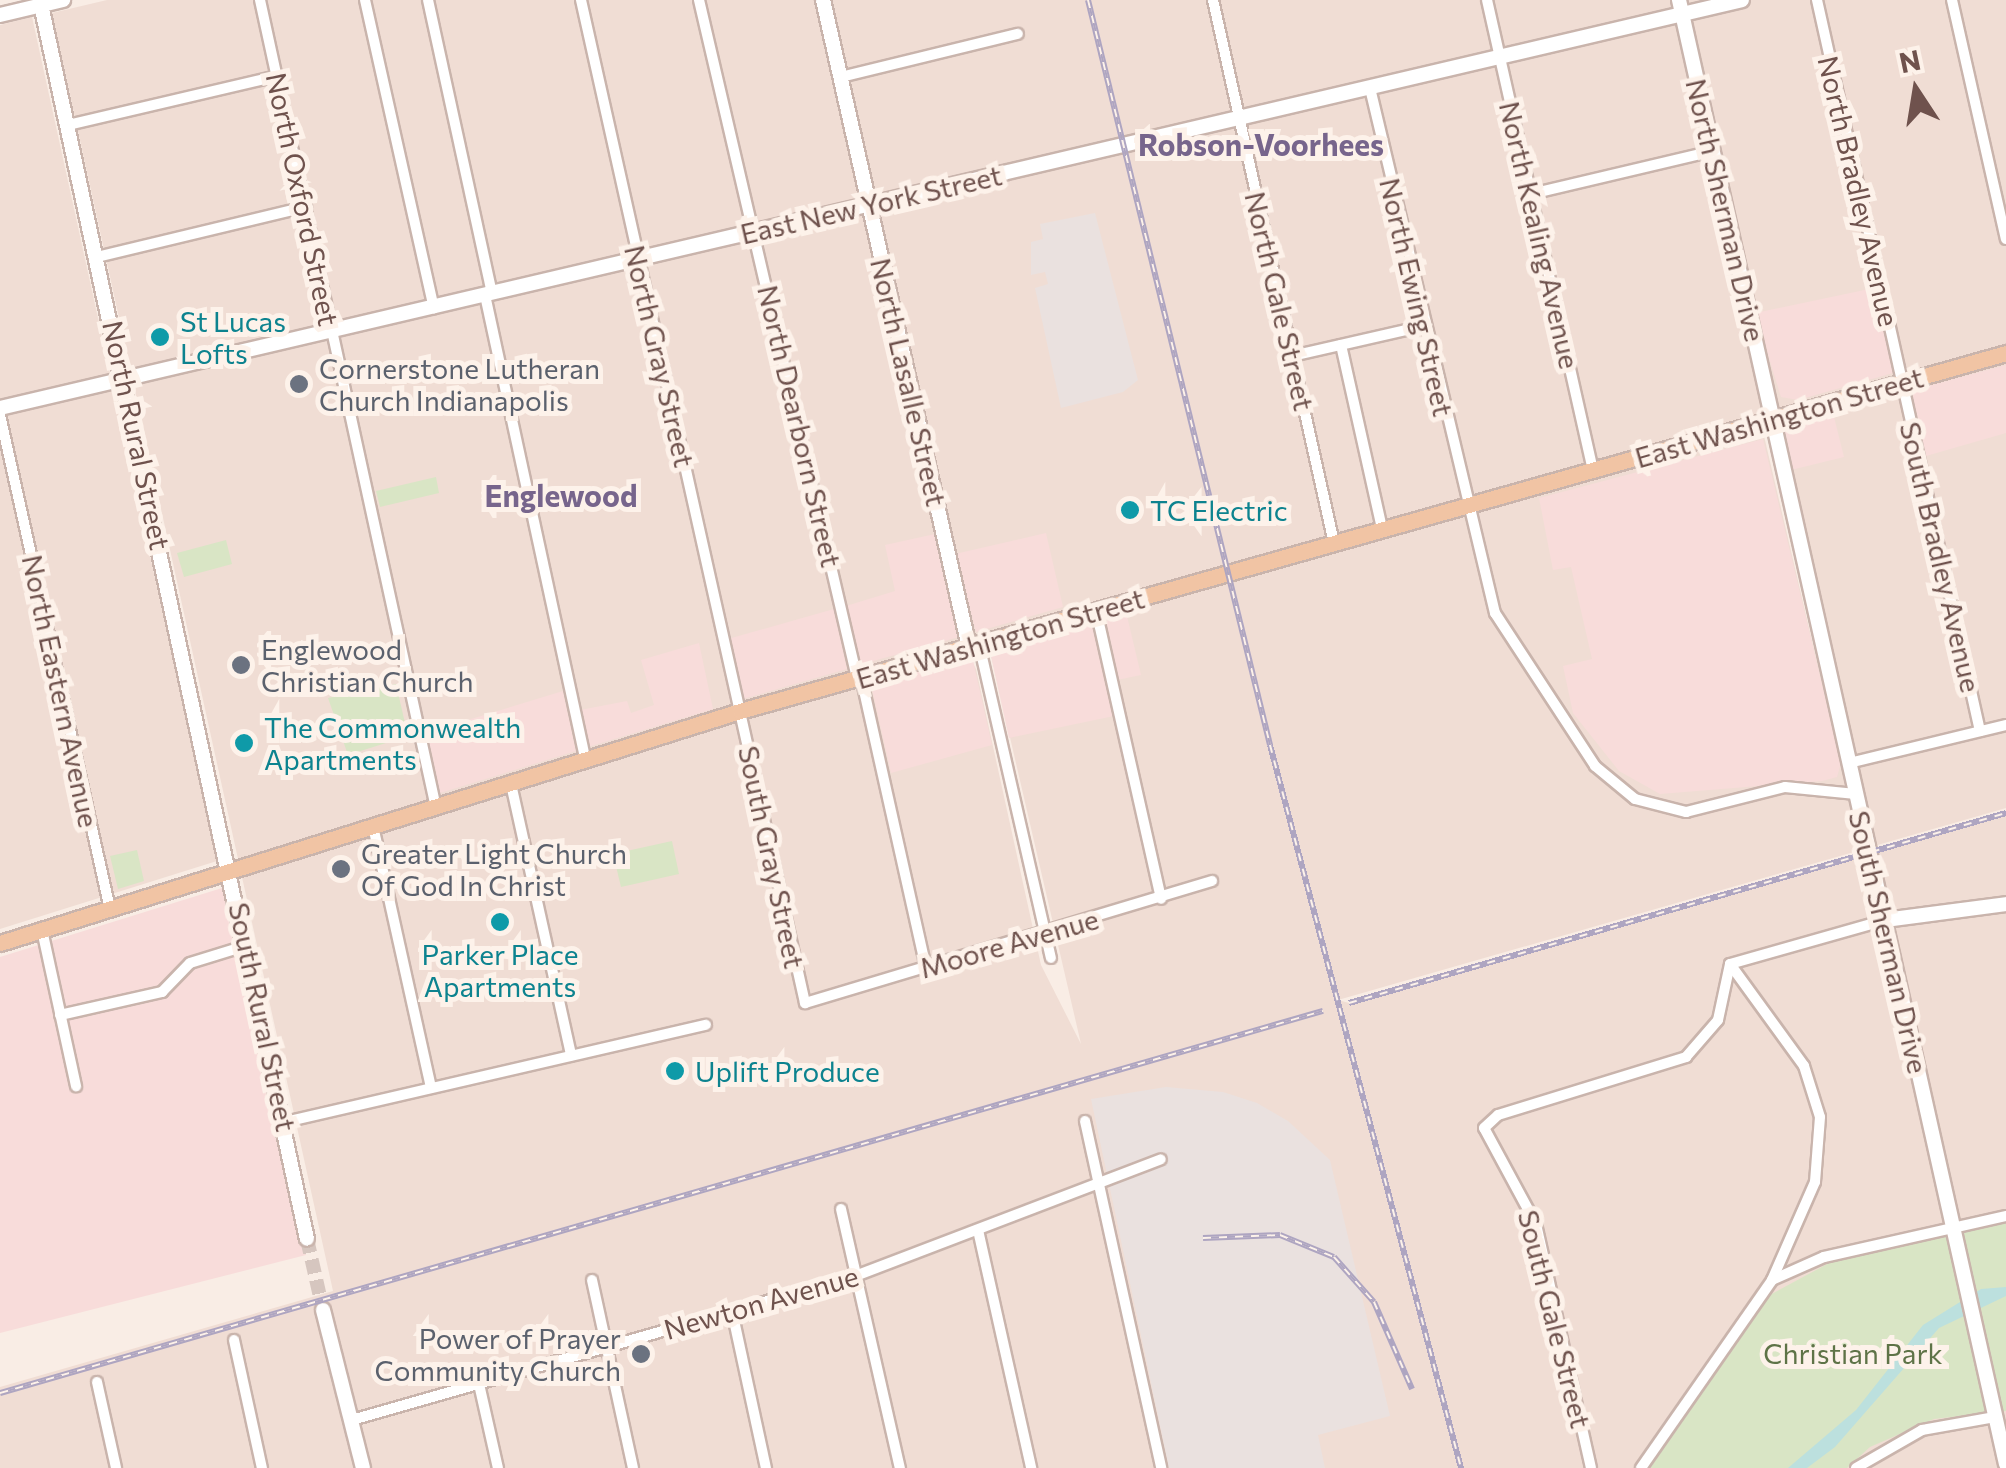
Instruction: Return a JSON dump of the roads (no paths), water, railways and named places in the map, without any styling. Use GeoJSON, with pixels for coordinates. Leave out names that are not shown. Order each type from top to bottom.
{"type":"FeatureCollection","features":[{"type":"Feature","properties":{"kind":"main road"},"geometry":{"type":"LineString","coordinates":[[0,15],[64,0]]}},
{"type":"Feature","properties":{"kind":"main road","name":"North Lasalle Street"},"geometry":{"type":"LineString","coordinates":[[823,0],[974,645]]}},
{"type":"Feature","properties":{"kind":"main road","name":"East New York Street"},"geometry":{"type":"LineString","coordinates":[[0,412],[125,379],[1500,57],[1680,7],[1742,0]]}},
{"type":"Feature","properties":{"kind":"main road","name":"North Rural Street"},"geometry":{"type":"LineString","coordinates":[[40,3],[232,871]]}},
{"type":"Feature","properties":{"kind":"main road","name":"North Sherman Drive"},"geometry":{"type":"LineString","coordinates":[[1680,7],[1771,420]]}},
{"type":"Feature","properties":{"kind":"main road","name":"East Washington Street"},"geometry":{"type":"LineString","coordinates":[[0,943],[740,712],[2006,353]]}},
{"type":"Feature","properties":{"kind":"main road","name":"South Sherman Drive"},"geometry":{"type":"LineString","coordinates":[[1771,420],[1964,1279],[2001,1418],[2006,1464]]}},
{"type":"Feature","properties":{"kind":"main road","name":"South Rural Street"},"geometry":{"type":"LineString","coordinates":[[232,871],[311,1239]]}},
{"type":"Feature","properties":{"kind":"main road"},"geometry":{"type":"LineString","coordinates":[[1885,920],[2006,904]]}},
{"type":"Feature","properties":{"kind":"main road"},"geometry":{"type":"LineString","coordinates":[[326,1309],[363,1468]]}},
{"type":"Feature","properties":{"kind":"street","name":"North Oxford Street"},"geometry":{"type":"LineString","coordinates":[[260,0],[436,808]]}},
{"type":"Feature","properties":{"kind":"street"},"geometry":{"type":"LineString","coordinates":[[365,0],[434,308]]}},
{"type":"Feature","properties":{"kind":"street"},"geometry":{"type":"LineString","coordinates":[[428,0],[586,761]]}},
{"type":"Feature","properties":{"kind":"street","name":"North Gray Street"},"geometry":{"type":"LineString","coordinates":[[581,0],[740,712]]}},
{"type":"Feature","properties":{"kind":"street","name":"North Dearborn Street"},"geometry":{"type":"LineString","coordinates":[[699,0],[926,967]]}},
{"type":"Feature","properties":{"kind":"street","name":"North Gale Street"},"geometry":{"type":"LineString","coordinates":[[1213,0],[1334,543]]}},
{"type":"Feature","properties":{"kind":"street","name":"North Kealing Avenue"},"geometry":{"type":"LineString","coordinates":[[1487,0],[1593,470]]}},
{"type":"Feature","properties":{"kind":"street","name":"North Bradley Avenue"},"geometry":{"type":"LineString","coordinates":[[1816,0],[1902,382]]}},
{"type":"Feature","properties":{"kind":"street"},"geometry":{"type":"LineString","coordinates":[[1952,0],[2006,239]]}},
{"type":"Feature","properties":{"kind":"street"},"geometry":{"type":"LineString","coordinates":[[841,77],[1018,34]]}},
{"type":"Feature","properties":{"kind":"street"},"geometry":{"type":"LineString","coordinates":[[68,124],[277,76]]}},
{"type":"Feature","properties":{"kind":"street","name":"North Ewing Street"},"geometry":{"type":"LineString","coordinates":[[1370,88],[1465,506],[1495,613],[1595,766],[1618,789],[1654,807],[1686,812],[1779,788],[1856,794]]}},
{"type":"Feature","properties":{"kind":"street"},"geometry":{"type":"LineString","coordinates":[[1531,194],[1713,151]]}},
{"type":"Feature","properties":{"kind":"street"},"geometry":{"type":"LineString","coordinates":[[97,256],[306,207]]}},
{"type":"Feature","properties":{"kind":"street"},"geometry":{"type":"LineString","coordinates":[[1292,356],[1424,326]]}},
{"type":"Feature","properties":{"kind":"street"},"geometry":{"type":"LineString","coordinates":[[1341,344],[1382,530]]}},
{"type":"Feature","properties":{"kind":"street","name":"South Bradley Avenue"},"geometry":{"type":"LineString","coordinates":[[1902,382],[1980,732]]}},
{"type":"Feature","properties":{"kind":"street","name":"North Eastern Avenue"},"geometry":{"type":"LineString","coordinates":[[0,412],[110,909]]}},
{"type":"Feature","properties":{"kind":"street"},"geometry":{"type":"LineString","coordinates":[[1096,610],[1160,899]]}},
{"type":"Feature","properties":{"kind":"street"},"geometry":{"type":"LineString","coordinates":[[974,645],[1051,958]]}},
{"type":"Feature","properties":{"kind":"street","name":"South Gray Street"},"geometry":{"type":"LineString","coordinates":[[740,712],[805,1002]]}},
{"type":"Feature","properties":{"kind":"street"},"geometry":{"type":"LineString","coordinates":[[1849,763],[2006,726]]}},
{"type":"Feature","properties":{"kind":"street"},"geometry":{"type":"LineString","coordinates":[[511,784],[570,1055]]}},
{"type":"Feature","properties":{"kind":"street"},"geometry":{"type":"LineString","coordinates":[[373,826],[430,1088]]}},
{"type":"Feature","properties":{"kind":"street","name":"Moore Avenue"},"geometry":{"type":"LineString","coordinates":[[805,1002],[1212,881]]}},
{"type":"Feature","properties":{"kind":"street"},"geometry":{"type":"LineString","coordinates":[[1641,1468],[1772,1280],[1815,1182],[1820,1114],[1800,1060],[1730,964],[1885,920]]}},
{"type":"Feature","properties":{"kind":"street"},"geometry":{"type":"LineString","coordinates":[[42,930],[76,1086]]}},
{"type":"Feature","properties":{"kind":"street"},"geometry":{"type":"LineString","coordinates":[[60,1015],[162,992],[190,963],[248,945]]}},
{"type":"Feature","properties":{"kind":"street","name":"South Gale Street"},"geometry":{"type":"LineString","coordinates":[[1591,1468],[1536,1224],[1484,1133],[1488,1122],[1686,1056],[1718,1020],[1730,964]]}},
{"type":"Feature","properties":{"kind":"street"},"geometry":{"type":"LineString","coordinates":[[285,1122],[706,1026]]}},
{"type":"Feature","properties":{"kind":"street"},"geometry":{"type":"LineString","coordinates":[[1085,1122],[1161,1468]]}},
{"type":"Feature","properties":{"kind":"street","name":"Newton Avenue"},"geometry":{"type":"LineString","coordinates":[[352,1420],[858,1275],[1162,1159]]}},
{"type":"Feature","properties":{"kind":"street"},"geometry":{"type":"LineString","coordinates":[[841,1209],[900,1468]]}},
{"type":"Feature","properties":{"kind":"street"},"geometry":{"type":"LineString","coordinates":[[1772,1280],[1824,1256],[2006,1216]]}},
{"type":"Feature","properties":{"kind":"street"},"geometry":{"type":"LineString","coordinates":[[978,1230],[1030,1468]]}},
{"type":"Feature","properties":{"kind":"street"},"geometry":{"type":"LineString","coordinates":[[592,1280],[633,1468]]}},
{"type":"Feature","properties":{"kind":"street"},"geometry":{"type":"LineString","coordinates":[[732,1311],[766,1468]]}},
{"type":"Feature","properties":{"kind":"street"},"geometry":{"type":"LineString","coordinates":[[234,1340],[262,1468]]}},
{"type":"Feature","properties":{"kind":"street"},"geometry":{"type":"LineString","coordinates":[[97,1382],[116,1468]]}},
{"type":"Feature","properties":{"kind":"street"},"geometry":{"type":"LineString","coordinates":[[480,1384],[498,1468]]}},
{"type":"Feature","properties":{"kind":"street"},"geometry":{"type":"LineString","coordinates":[[1856,1468],[1922,1430],[2001,1418]]}},
{"type":"Feature","properties":{"kind":"water"},"geometry":{"type":"Polygon","coordinates":[[[2006,1287],[2006,1296],[1939,1328],[1835,1447],[1807,1468],[1788,1468],[1856,1410],[1923,1325],[1981,1289],[2006,1287]]]}},
{"type":"Feature","properties":{"kind":"tunnel"},"geometry":{"type":"LineString","coordinates":[[307,1239],[323,1310]]}},
{"type":"Feature","properties":{"kind":"railway"},"geometry":{"type":"LineString","coordinates":[[1088,0],[1270,745],[1461,1468]]}},
{"type":"Feature","properties":{"kind":"railway"},"geometry":{"type":"LineString","coordinates":[[1349,1003],[2006,813]]}},
{"type":"Feature","properties":{"kind":"railway"},"geometry":{"type":"LineString","coordinates":[[0,1393],[1323,1011]]}},
{"type":"Feature","properties":{"kind":"railway"},"geometry":{"type":"LineString","coordinates":[[1203,1238],[1280,1235],[1334,1257],[1374,1302],[1412,1389]]}},
{"type":"Feature","properties":{"kind":"place","name":"St Lucas Lofts"},"geometry":{"type":"Point","coordinates":[160,337]}},
{"type":"Feature","properties":{"kind":"place","name":"Cornerstone Lutheran Church Indianapolis"},"geometry":{"type":"Point","coordinates":[299,384]}},
{"type":"Feature","properties":{"kind":"place","name":"TC Electric"},"geometry":{"type":"Point","coordinates":[1130,510]}},
{"type":"Feature","properties":{"kind":"place","name":"Englewood Christian Church"},"geometry":{"type":"Point","coordinates":[241,665]}},
{"type":"Feature","properties":{"kind":"place","name":"The Commonwealth Apartments"},"geometry":{"type":"Point","coordinates":[244,743]}},
{"type":"Feature","properties":{"kind":"place","name":"Greater Light Church Of God In Christ"},"geometry":{"type":"Point","coordinates":[341,869]}},
{"type":"Feature","properties":{"kind":"place","name":"Parker Place Apartments"},"geometry":{"type":"Point","coordinates":[500,922]}},
{"type":"Feature","properties":{"kind":"place","name":"Uplift Produce"},"geometry":{"type":"Point","coordinates":[675,1071]}},
{"type":"Feature","properties":{"kind":"place","name":"Power of Prayer Community Church"},"geometry":{"type":"Point","coordinates":[641,1354]}},
{"type":"Feature","properties":{"kind":"district","name":"Robson-Voorhees"},"geometry":{"type":"Point","coordinates":[1261,144]}},
{"type":"Feature","properties":{"kind":"district","name":"Englewood"},"geometry":{"type":"Point","coordinates":[561,495]}},
{"type":"Feature","properties":{"kind":"park label","name":"Christian Park"},"geometry":{"type":"Point","coordinates":[1853,1353]}}]}
